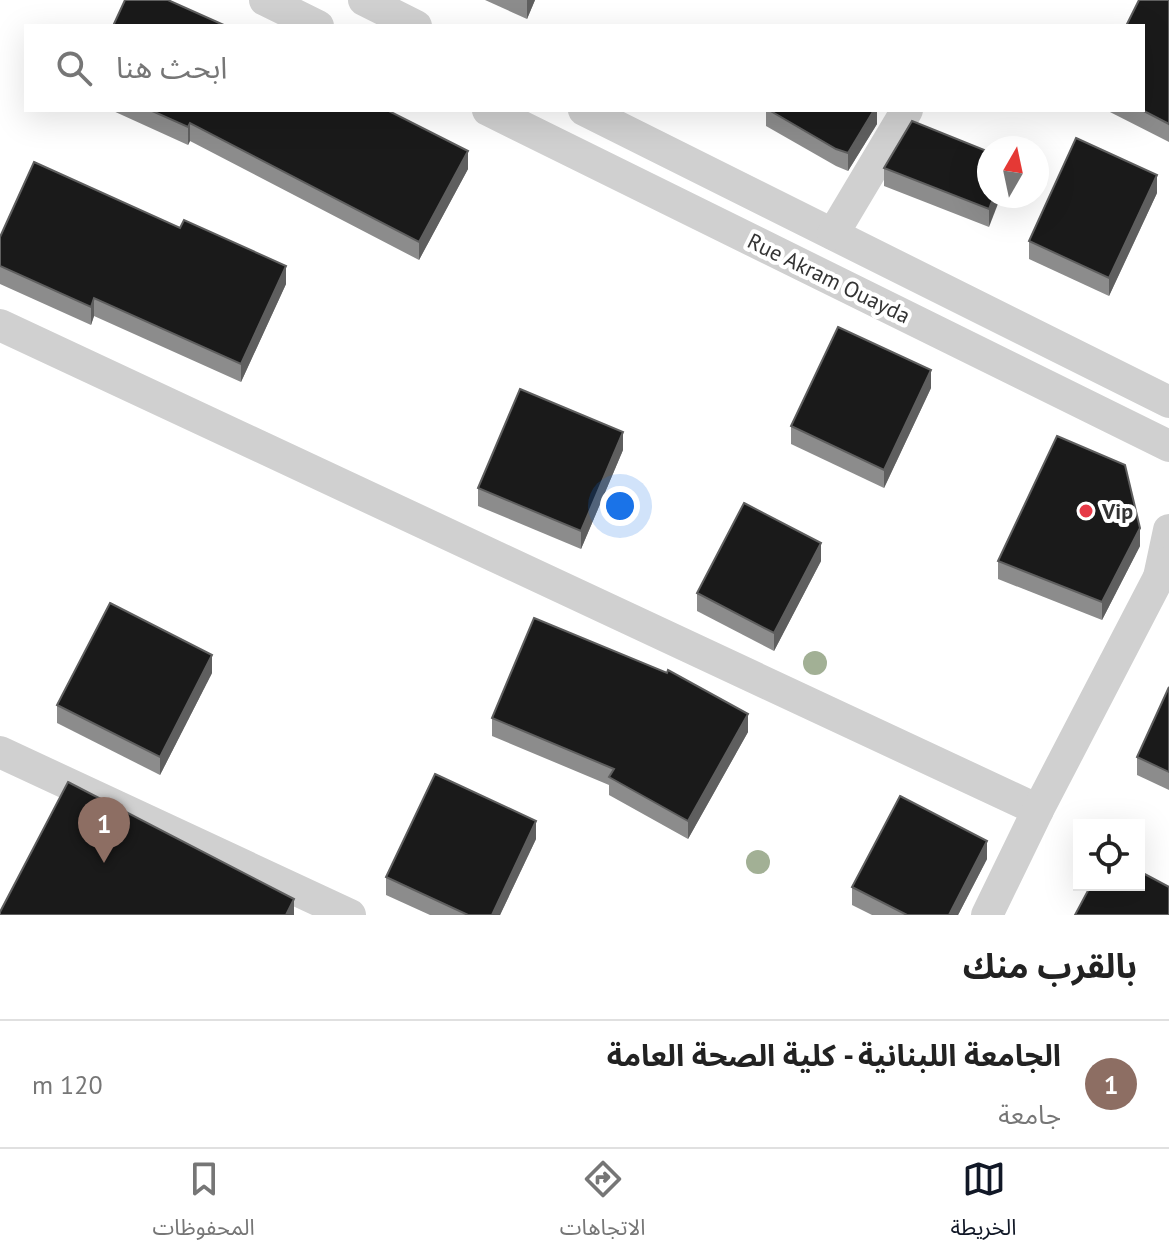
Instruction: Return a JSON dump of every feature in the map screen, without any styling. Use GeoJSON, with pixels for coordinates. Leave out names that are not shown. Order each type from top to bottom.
{"type":"FeatureCollection","features":[{"type":"Feature","properties":{"kind":"street"},"geometry":{"type":"LineString","coordinates":[[265,0],[314,24]]}},
{"type":"Feature","properties":{"kind":"street"},"geometry":{"type":"LineString","coordinates":[[364,0],[412,24]]}},
{"type":"Feature","properties":{"kind":"street","name":"Rue Akram Ouayda"},"geometry":{"type":"LineString","coordinates":[[492,112],[1169,446]]}},
{"type":"Feature","properties":{"kind":"street","name":"Rue Akram Ouayda"},"geometry":{"type":"LineString","coordinates":[[588,112],[1169,402]]}},
{"type":"Feature","properties":{"kind":"street"},"geometry":{"type":"LineString","coordinates":[[833,234],[906,112]]}},
{"type":"Feature","properties":{"kind":"street"},"geometry":{"type":"LineString","coordinates":[[0,325],[1038,810]]}},
{"type":"Feature","properties":{"kind":"street"},"geometry":{"type":"LineString","coordinates":[[987,915],[1038,810],[1164,569],[1169,530]]}},
{"type":"Feature","properties":{"kind":"street"},"geometry":{"type":"LineString","coordinates":[[0,752],[350,915]]}},
{"type":"Feature","properties":{"kind":"building"},"geometry":{"type":"Polygon","coordinates":[[[125,0],[168,0],[222,24],[114,24],[125,0]]]}},
{"type":"Feature","properties":{"kind":"building"},"geometry":{"type":"Polygon","coordinates":[[[1139,0],[1169,0],[1169,124],[1145,112],[1145,24],[1127,24],[1139,0]]]}},
{"type":"Feature","properties":{"kind":"building"},"geometry":{"type":"Polygon","coordinates":[[[154,112],[391,112],[468,151],[419,242],[190,123],[188,127],[154,112]]]}},
{"type":"Feature","properties":{"kind":"building"},"geometry":{"type":"Polygon","coordinates":[[[772,112],[873,112],[848,153],[772,112]]]}},
{"type":"Feature","properties":{"kind":"building"},"geometry":{"type":"Polygon","coordinates":[[[912,121],[977,147],[977,204],[884,168],[912,121]]]}},
{"type":"Feature","properties":{"kind":"building"},"geometry":{"type":"Polygon","coordinates":[[[1076,138],[1157,175],[1109,278],[1029,241],[1044,208],[1049,208],[1049,197],[1076,138]]]}},
{"type":"Feature","properties":{"kind":"building"},"geometry":{"type":"Polygon","coordinates":[[[34,162],[180,228],[184,220],[286,266],[241,364],[94,298],[91,307],[0,266],[0,237],[34,162]]]}},
{"type":"Feature","properties":{"kind":"building"},"geometry":{"type":"Polygon","coordinates":[[[838,327],[931,370],[884,470],[791,426],[838,327]]]}},
{"type":"Feature","properties":{"kind":"building"},"geometry":{"type":"Polygon","coordinates":[[[520,389],[623,432],[581,531],[478,488],[520,389]]]}},
{"type":"Feature","properties":{"kind":"building"},"geometry":{"type":"Polygon","coordinates":[[[1057,436],[1125,465],[1140,528],[1102,602],[998,561],[1057,436]]]}},
{"type":"Feature","properties":{"kind":"building"},"geometry":{"type":"Polygon","coordinates":[[[744,503],[821,543],[774,633],[697,593],[744,503]]]}},
{"type":"Feature","properties":{"kind":"building"},"geometry":{"type":"Polygon","coordinates":[[[110,603],[212,655],[160,757],[57,705],[110,603]]]}},
{"type":"Feature","properties":{"kind":"building"},"geometry":{"type":"Polygon","coordinates":[[[534,618],[667,673],[668,670],[748,714],[688,821],[609,777],[614,769],[492,718],[534,618]]]}},
{"type":"Feature","properties":{"kind":"building"},"geometry":{"type":"Polygon","coordinates":[[[1169,687],[1169,772],[1137,757],[1169,687]]]}},
{"type":"Feature","properties":{"kind":"building"},"geometry":{"type":"Polygon","coordinates":[[[435,774],[536,821],[492,915],[468,915],[386,877],[435,774]]]}},
{"type":"Feature","properties":{"kind":"building"},"geometry":{"type":"Polygon","coordinates":[[[68,782],[294,899],[286,915],[0,915],[68,782]]]}},
{"type":"Feature","properties":{"kind":"building"},"geometry":{"type":"Polygon","coordinates":[[[900,796],[987,841],[949,915],[907,915],[852,887],[900,796]]]}},
{"type":"Feature","properties":{"kind":"building"},"geometry":{"type":"Polygon","coordinates":[[[1145,874],[1169,887],[1169,915],[1075,915],[1088,891],[1145,891],[1145,874]]]}},
{"type":"Feature","properties":{"kind":"place","name":"Vip"},"geometry":{"type":"Point","coordinates":[1086,511]}},
{"type":"Feature","properties":{"kind":"place","name":"الجامعة اللبنانية - كلية الصحة العامة"},"geometry":{"type":"Point","coordinates":[104,863]}}]}
